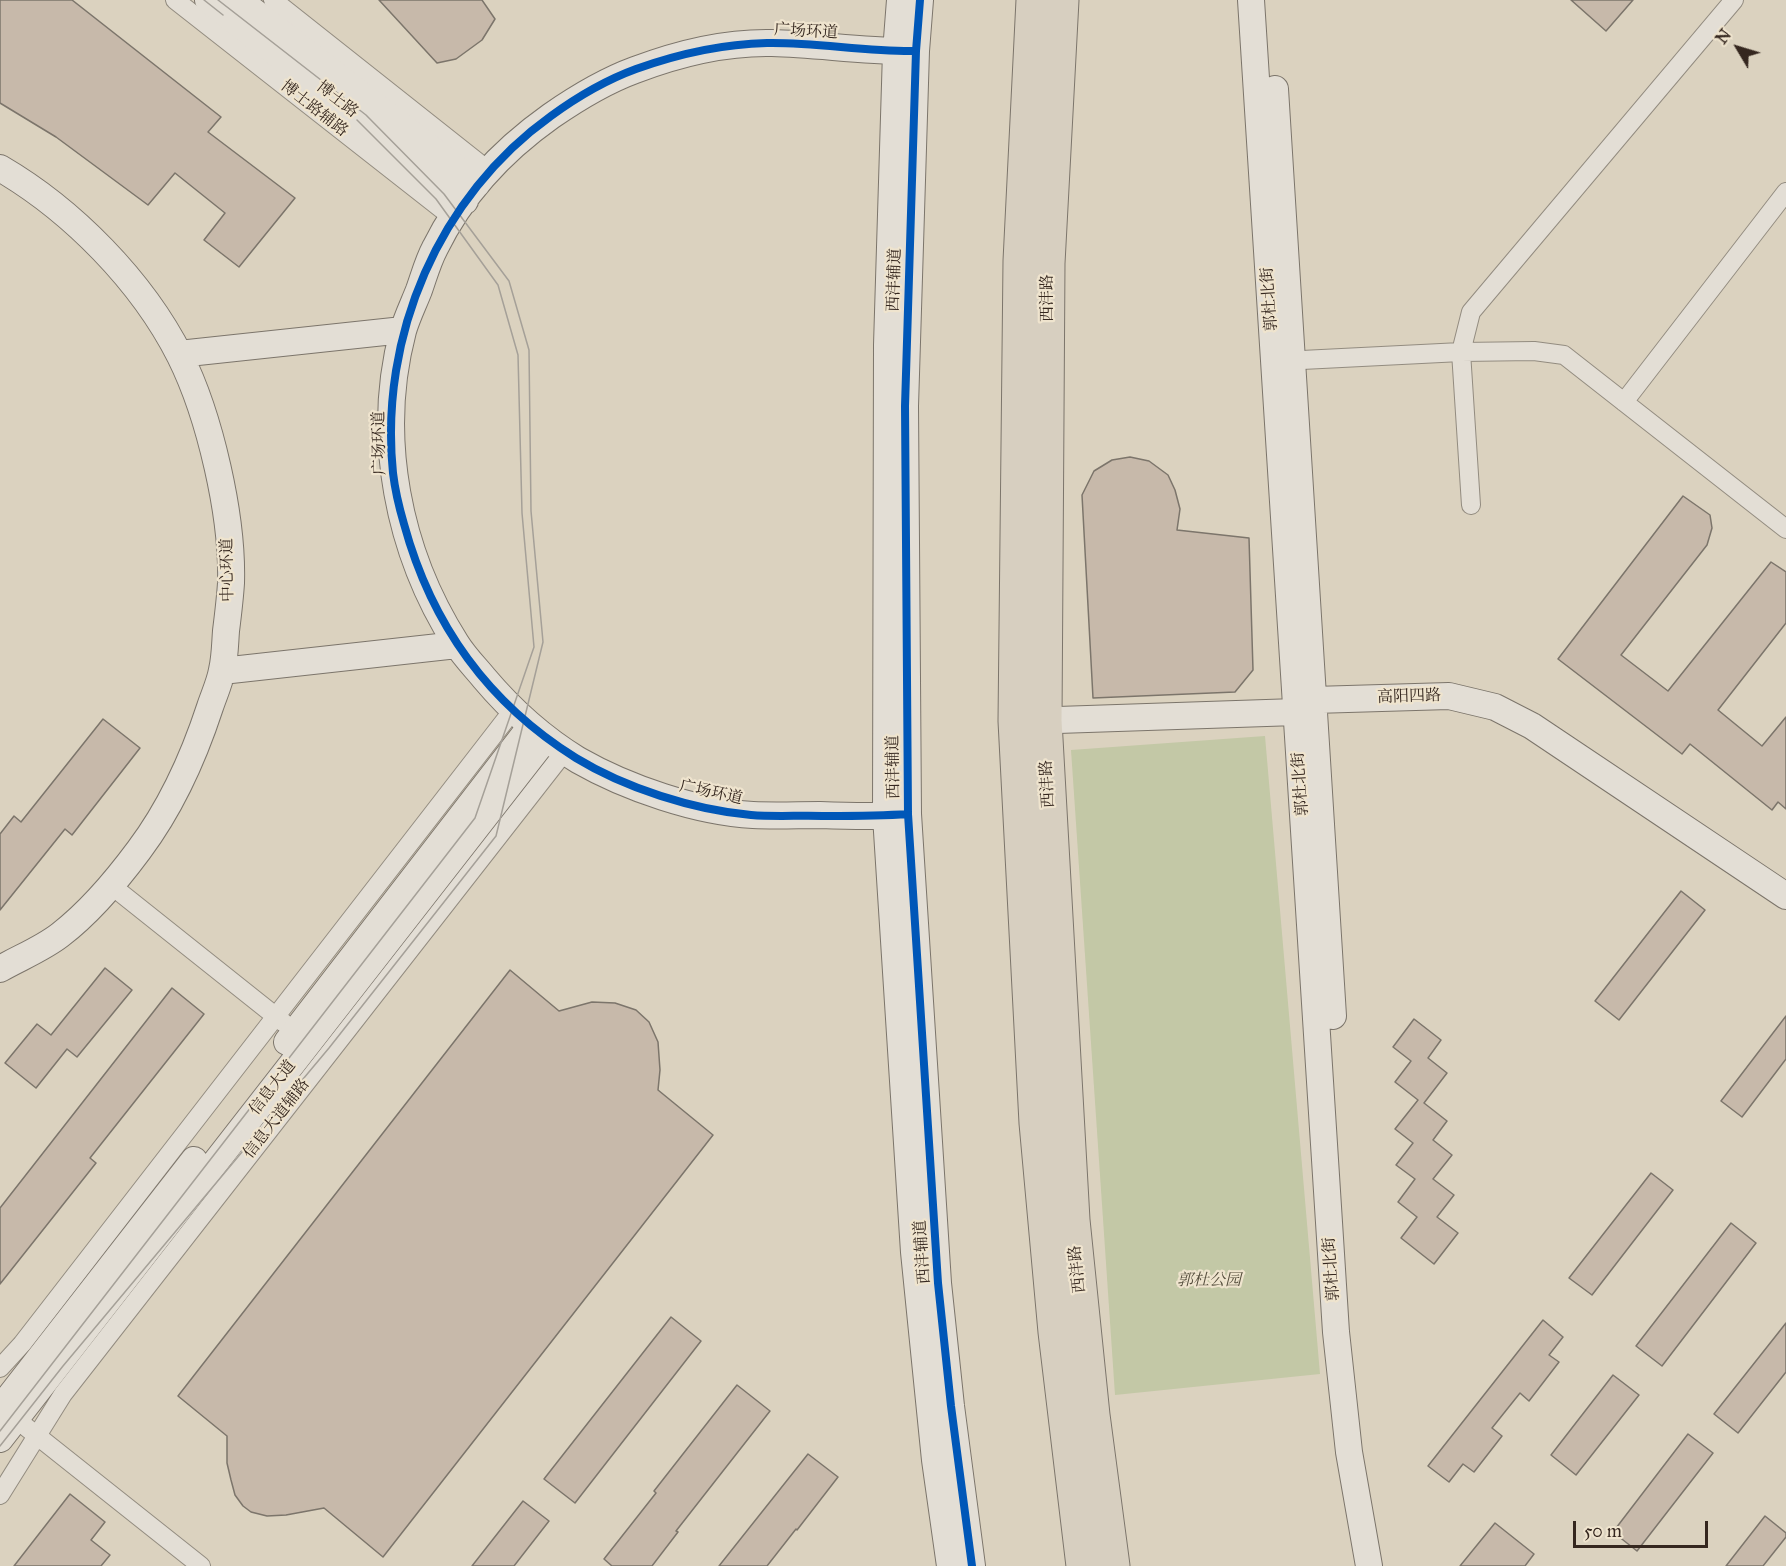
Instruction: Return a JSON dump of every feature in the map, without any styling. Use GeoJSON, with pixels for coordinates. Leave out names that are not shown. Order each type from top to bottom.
{"type":"FeatureCollection","features":[{"type":"Feature","properties":{"kind":"highway","name":"西沣路"},"geometry":{"type":"LineString","coordinates":[[1033,0],[1020,261],[1036,1123],[1055,1332],[1083,1566]]}},
{"type":"Feature","properties":{"kind":"highway","name":"西沣路"},"geometry":{"type":"LineString","coordinates":[[1062,0],[1048,263],[1030,721],[1073,1220],[1093,1415],[1113,1566]]}},
{"type":"Feature","properties":{"kind":"street","name":"博士路辅路"},"geometry":{"type":"LineString","coordinates":[[175,0],[471,193]]}},
{"type":"Feature","properties":{"kind":"street","name":"博士路"},"geometry":{"type":"LineString","coordinates":[[208,0],[471,193]]}},
{"type":"Feature","properties":{"kind":"street","name":"博士路"},"geometry":{"type":"LineString","coordinates":[[239,0],[471,193]]}},
{"type":"Feature","properties":{"kind":"street"},"geometry":{"type":"LineString","coordinates":[[273,0],[471,193]]}},
{"type":"Feature","properties":{"kind":"street","name":"西沣辅道"},"geometry":{"type":"LineString","coordinates":[[900,0],[906,52],[905,406],[897,815],[914,1252],[935,1460],[950,1566]]}},
{"type":"Feature","properties":{"kind":"street","name":"西沣辅道"},"geometry":{"type":"LineString","coordinates":[[906,52],[920,0]]}},
{"type":"Feature","properties":{"kind":"street","name":"郭杜北街"},"geometry":{"type":"LineString","coordinates":[[1251,0],[1283,361],[1305,706],[1352,1330],[1361,1424],[1382,1566]]}},
{"type":"Feature","properties":{"kind":"street","name":"郭杜北街"},"geometry":{"type":"LineString","coordinates":[[1269,0],[1283,361]]}},
{"type":"Feature","properties":{"kind":"street"},"geometry":{"type":"LineString","coordinates":[[1471,505],[1461,352],[1471,312],[1734,0]]}},
{"type":"Feature","properties":{"kind":"street","name":"广场环道"},"geometry":{"type":"LineString","coordinates":[[897,815],[752,815],[714,809],[655,794],[616,779],[539,731],[499,696],[457,645],[424,585],[408,540],[393,474],[393,403],[395,373],[403,330],[434,249],[471,193],[503,155],[534,128],[570,103],[607,82],[635,70],[689,53],[736,45],[770,43],[906,52]]}},
{"type":"Feature","properties":{"kind":"street","name":"中心环道"},"geometry":{"type":"LineString","coordinates":[[0,168],[50,202],[92,237],[150,309],[179,354],[204,418],[216,460],[226,521],[231,582],[222,671],[198,744],[177,792],[151,834],[112,886],[59,936],[0,969]]}},
{"type":"Feature","properties":{"kind":"street"},"geometry":{"type":"LineString","coordinates":[[1624,402],[1786,192]]}},
{"type":"Feature","properties":{"kind":"street"},"geometry":{"type":"LineString","coordinates":[[179,354],[403,330]]}},
{"type":"Feature","properties":{"kind":"street"},"geometry":{"type":"LineString","coordinates":[[1283,361],[1461,352],[1534,351],[1564,355],[1786,529]]}},
{"type":"Feature","properties":{"kind":"street"},"geometry":{"type":"LineString","coordinates":[[222,671],[457,645]]}},
{"type":"Feature","properties":{"kind":"street","name":"高阳四路"},"geometry":{"type":"LineString","coordinates":[[1030,721],[1449,696],[1494,707],[1532,726],[1786,896]]}},
{"type":"Feature","properties":{"kind":"street","name":"郭杜北街"},"geometry":{"type":"LineString","coordinates":[[1305,706],[1335,1332],[1349,1452],[1369,1566]]}},
{"type":"Feature","properties":{"kind":"street","name":"信息大道"},"geometry":{"type":"LineString","coordinates":[[0,1439],[6,1412],[293,1030],[539,731]]}},
{"type":"Feature","properties":{"kind":"street","name":"信息大道辅路"},"geometry":{"type":"LineString","coordinates":[[0,1495],[63,1394],[539,731]]}},
{"type":"Feature","properties":{"kind":"street","name":"西沣辅道"},"geometry":{"type":"LineString","coordinates":[[897,815],[938,1282],[951,1406],[972,1566]]}},
{"type":"Feature","properties":{"kind":"street"},"geometry":{"type":"LineString","coordinates":[[0,1368],[293,1030],[112,886]]}},
{"type":"Feature","properties":{"kind":"street"},"geometry":{"type":"LineString","coordinates":[[6,1412],[201,1566]]}},
{"type":"Feature","properties":{"kind":"green space","name":"郭杜公园"},"geometry":{"type":"Polygon","coordinates":[[[1265,736],[1320,1374],[1115,1395],[1071,750],[1265,736]]]}},
{"type":"Feature","properties":{"kind":"building"},"geometry":{"type":"Polygon","coordinates":[[[0,0],[72,0],[221,117],[208,132],[295,198],[239,267],[204,240],[225,213],[175,173],[148,205],[56,137],[0,103],[0,0]]]}},
{"type":"Feature","properties":{"kind":"building"},"geometry":{"type":"Polygon","coordinates":[[[379,0],[482,0],[495,19],[482,40],[456,59],[437,63],[379,0]]]}},
{"type":"Feature","properties":{"kind":"building"},"geometry":{"type":"Polygon","coordinates":[[[1571,0],[1633,0],[1606,31],[1571,0]]]}},
{"type":"Feature","properties":{"kind":"building"},"geometry":{"type":"Polygon","coordinates":[[[1130,457],[1149,461],[1168,475],[1180,509],[1177,530],[1249,538],[1253,670],[1235,692],[1093,698],[1082,495],[1094,471],[1112,460],[1130,457]]]}},
{"type":"Feature","properties":{"kind":"building"},"geometry":{"type":"Polygon","coordinates":[[[1683,496],[1710,515],[1712,528],[1707,545],[1621,655],[1668,691],[1771,562],[1786,572],[1786,623],[1718,710],[1762,746],[1786,717],[1786,809],[1778,802],[1772,810],[1690,744],[1682,754],[1558,659],[1683,496]]]}},
{"type":"Feature","properties":{"kind":"building"},"geometry":{"type":"Polygon","coordinates":[[[103,719],[140,748],[72,835],[65,829],[0,910],[0,834],[14,816],[21,822],[103,719]]]}},
{"type":"Feature","properties":{"kind":"building"},"geometry":{"type":"Polygon","coordinates":[[[1681,891],[1705,910],[1619,1020],[1595,1001],[1681,891]]]}},
{"type":"Feature","properties":{"kind":"building"},"geometry":{"type":"Polygon","coordinates":[[[105,968],[132,990],[77,1057],[67,1049],[36,1088],[5,1063],[37,1024],[51,1035],[105,968]]]}},
{"type":"Feature","properties":{"kind":"building"},"geometry":{"type":"Polygon","coordinates":[[[510,970],[559,1011],[592,1002],[615,1003],[636,1010],[649,1022],[658,1042],[660,1070],[658,1090],[713,1135],[383,1557],[324,1508],[286,1515],[267,1516],[251,1512],[235,1495],[227,1463],[227,1436],[178,1396],[510,970]]]}},
{"type":"Feature","properties":{"kind":"building"},"geometry":{"type":"Polygon","coordinates":[[[172,988],[204,1014],[90,1158],[96,1163],[0,1284],[0,1208],[172,988]]]}},
{"type":"Feature","properties":{"kind":"building"},"geometry":{"type":"Polygon","coordinates":[[[1786,1016],[1786,1059],[1742,1117],[1721,1101],[1786,1016]]]}},
{"type":"Feature","properties":{"kind":"building"},"geometry":{"type":"Polygon","coordinates":[[[1414,1019],[1441,1040],[1428,1058],[1447,1073],[1424,1103],[1447,1121],[1433,1140],[1452,1155],[1433,1179],[1454,1195],[1437,1217],[1458,1233],[1434,1264],[1401,1238],[1417,1217],[1398,1202],[1415,1179],[1396,1165],[1413,1143],[1395,1129],[1418,1100],[1395,1082],[1411,1061],[1393,1047],[1414,1019]]]}},
{"type":"Feature","properties":{"kind":"building"},"geometry":{"type":"Polygon","coordinates":[[[1651,1173],[1673,1190],[1592,1295],[1569,1278],[1651,1173]]]}},
{"type":"Feature","properties":{"kind":"building"},"geometry":{"type":"Polygon","coordinates":[[[1731,1223],[1756,1243],[1662,1366],[1636,1346],[1731,1223]]]}},
{"type":"Feature","properties":{"kind":"building"},"geometry":{"type":"Polygon","coordinates":[[[671,1317],[701,1341],[575,1503],[544,1479],[671,1317]]]}},
{"type":"Feature","properties":{"kind":"building"},"geometry":{"type":"Polygon","coordinates":[[[1543,1320],[1563,1337],[1549,1355],[1559,1362],[1529,1401],[1520,1393],[1492,1428],[1502,1436],[1474,1472],[1463,1464],[1449,1482],[1428,1466],[1543,1320]]]}},
{"type":"Feature","properties":{"kind":"building"},"geometry":{"type":"Polygon","coordinates":[[[1786,1323],[1786,1372],[1738,1433],[1714,1414],[1786,1323]]]}},
{"type":"Feature","properties":{"kind":"building"},"geometry":{"type":"Polygon","coordinates":[[[1613,1375],[1639,1395],[1576,1475],[1551,1455],[1613,1375]]]}},
{"type":"Feature","properties":{"kind":"building"},"geometry":{"type":"Polygon","coordinates":[[[737,1385],[770,1411],[676,1531],[678,1532],[652,1566],[612,1566],[604,1559],[737,1385]]]}},
{"type":"Feature","properties":{"kind":"building"},"geometry":{"type":"Polygon","coordinates":[[[1688,1434],[1713,1453],[1637,1551],[1613,1532],[1688,1434]]]}},
{"type":"Feature","properties":{"kind":"building"},"geometry":{"type":"Polygon","coordinates":[[[808,1454],[838,1477],[797,1530],[767,1566],[719,1566],[808,1454]]]}},
{"type":"Feature","properties":{"kind":"building"},"geometry":{"type":"Polygon","coordinates":[[[70,1494],[105,1522],[91,1540],[110,1555],[101,1566],[14,1566],[70,1494]]]}},
{"type":"Feature","properties":{"kind":"building"},"geometry":{"type":"Polygon","coordinates":[[[523,1501],[549,1521],[514,1566],[472,1566],[523,1501]]]}},
{"type":"Feature","properties":{"kind":"building"},"geometry":{"type":"Polygon","coordinates":[[[1765,1516],[1786,1533],[1786,1537],[1763,1566],[1726,1566],[1765,1516]]]}},
{"type":"Feature","properties":{"kind":"building"},"geometry":{"type":"Polygon","coordinates":[[[1495,1523],[1534,1554],[1525,1566],[1460,1566],[1495,1523]]]}},
{"type":"Feature","properties":{"kind":"tram line"},"geometry":{"type":"LineString","coordinates":[[204,0],[223,15]]}},
{"type":"Feature","properties":{"kind":"tram line"},"geometry":{"type":"LineString","coordinates":[[0,1446],[63,1366],[329,1048],[496,836],[543,642],[531,511],[529,350],[509,281],[444,194],[366,115],[218,0]]}},
{"type":"Feature","properties":{"kind":"tram line"},"geometry":{"type":"LineString","coordinates":[[0,1431],[475,818],[534,647],[522,513],[518,355],[498,285],[436,199],[357,120]]}},
{"type":"Feature","properties":{"kind":"cycle path"},"geometry":{"type":"LineString","coordinates":[[920,0],[916,51],[905,406],[908,814],[938,1283],[972,1566]]}},
{"type":"Feature","properties":{"kind":"cycle path"},"geometry":{"type":"LineString","coordinates":[[908,814],[770,816],[706,808],[660,796],[616,779],[576,758],[544,736],[490,686],[467,658],[430,595],[416,560],[397,498],[393,473],[391,422],[396,371],[407,321],[425,273],[448,228],[477,186],[511,149],[551,116],[581,96],[625,73],[684,54],[717,48],[785,43],[916,51]]}}]}
